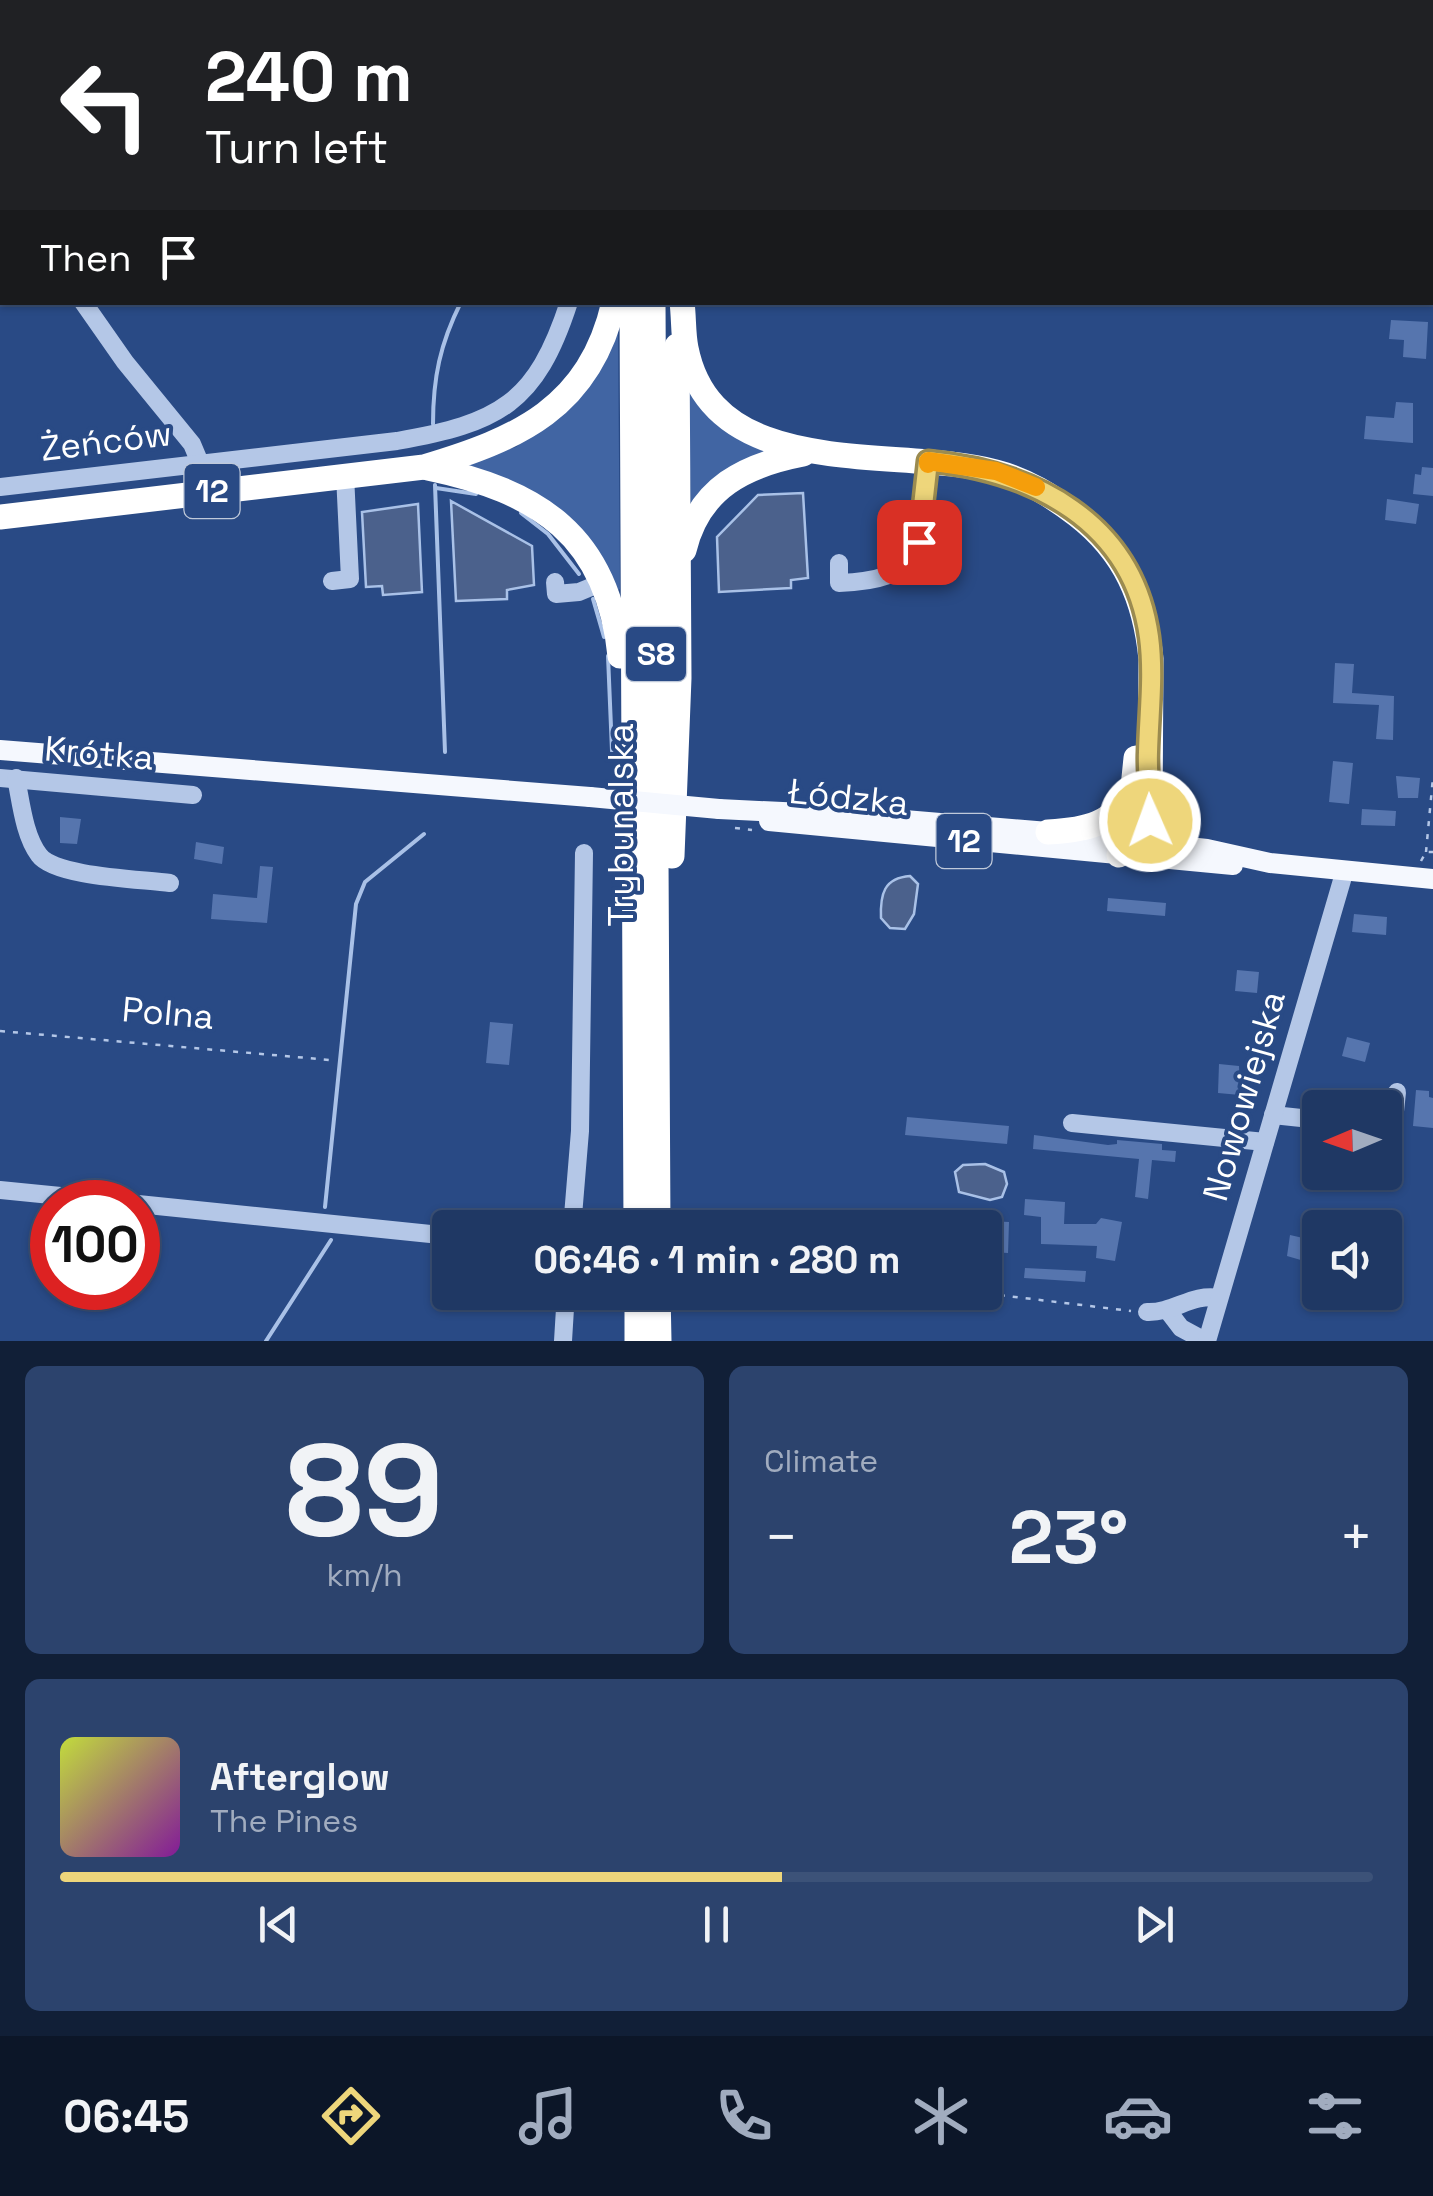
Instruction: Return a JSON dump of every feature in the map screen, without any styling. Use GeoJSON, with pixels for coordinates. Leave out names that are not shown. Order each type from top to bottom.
{"type":"FeatureCollection","features":[{"type":"Feature","properties":{"kind":"highway","name":"12"},"geometry":{"type":"LineString","coordinates":[[0,516],[424,467],[513,437],[555,408],[574,388],[602,342],[613,305]]}},
{"type":"Feature","properties":{"kind":"highway","name":"Trybunalska"},"geometry":{"type":"LineString","coordinates":[[632,305],[636,1210]]}},
{"type":"Feature","properties":{"kind":"highway","name":"Trybunalska"},"geometry":{"type":"LineString","coordinates":[[653,305],[658,1210]]}},
{"type":"Feature","properties":{"kind":"highway"},"geometry":{"type":"LineString","coordinates":[[657,1005],[670,912],[678,735],[680,305]]}},
{"type":"Feature","properties":{"kind":"highway"},"geometry":{"type":"LineString","coordinates":[[680,305],[686,351],[698,381],[714,405],[755,436],[813,452],[976,467],[1017,478],[1050,495],[1096,528],[1123,562],[1143,609],[1151,659],[1150,807],[1148,826],[1131,849]]}},
{"type":"Feature","properties":{"kind":"highway"},"geometry":{"type":"LineString","coordinates":[[678,586],[690,531],[715,491],[760,463],[813,452]]}},
{"type":"Feature","properties":{"kind":"highway"},"geometry":{"type":"LineString","coordinates":[[424,467],[490,482],[542,509],[574,540],[603,582],[618,631],[635,785]]}},
{"type":"Feature","properties":{"kind":"highway"},"geometry":{"type":"LineString","coordinates":[[1080,517],[1111,568],[1142,660],[1131,849]]}},
{"type":"Feature","properties":{"kind":"highway","name":"12"},"geometry":{"type":"LineString","coordinates":[[1048,832],[1087,830],[1103,822],[1124,802],[1133,782]]}},
{"type":"Feature","properties":{"kind":"highway"},"geometry":{"type":"LineString","coordinates":[[1150,807],[1160,828],[1180,846]]}},
{"type":"Feature","properties":{"kind":"highway"},"geometry":{"type":"LineString","coordinates":[[636,1310],[636,1341]]}},
{"type":"Feature","properties":{"kind":"highway"},"geometry":{"type":"LineString","coordinates":[[658,1310],[659,1341]]}},
{"type":"Feature","properties":{"kind":"main road","name":"Łódzka"},"geometry":{"type":"LineString","coordinates":[[0,750],[1048,832],[1230,865],[1270,863]]}},
{"type":"Feature","properties":{"kind":"main road","name":"Łódzka"},"geometry":{"type":"LineString","coordinates":[[719,808],[749,818],[808,827],[1131,849],[1180,846],[1270,863],[1432,879]]}},
{"type":"Feature","properties":{"kind":"street","name":"Żeńców"},"geometry":{"type":"LineString","coordinates":[[0,486],[200,463],[192,444],[85,305]]}},
{"type":"Feature","properties":{"kind":"street"},"geometry":{"type":"LineString","coordinates":[[200,463],[460,430],[503,409],[532,382],[554,347],[568,305]]}},
{"type":"Feature","properties":{"kind":"street"},"geometry":{"type":"LineString","coordinates":[[839,563],[839,583],[874,582],[896,575],[910,562],[924,520],[928,461]]}},
{"type":"Feature","properties":{"kind":"street"},"geometry":{"type":"LineString","coordinates":[[332,580],[350,579],[345,475]]}},
{"type":"Feature","properties":{"kind":"street"},"geometry":{"type":"LineString","coordinates":[[555,582],[556,594],[579,592],[603,582]]}},
{"type":"Feature","properties":{"kind":"street"},"geometry":{"type":"LineString","coordinates":[[8,778],[32,843],[43,860],[65,869],[170,883]]}},
{"type":"Feature","properties":{"kind":"street","name":"Krótka"},"geometry":{"type":"LineString","coordinates":[[8,778],[193,795]]}},
{"type":"Feature","properties":{"kind":"street"},"geometry":{"type":"LineString","coordinates":[[573,1210],[580,1131],[584,853]]}},
{"type":"Feature","properties":{"kind":"street"},"geometry":{"type":"LineString","coordinates":[[1430,859],[1432,879]]}},
{"type":"Feature","properties":{"kind":"street","name":"Nowowiejska"},"geometry":{"type":"LineString","coordinates":[[1206,1341],[1345,870]]}},
{"type":"Feature","properties":{"kind":"street"},"geometry":{"type":"LineString","coordinates":[[1273,1115],[1302,1118]]}},
{"type":"Feature","properties":{"kind":"street"},"geometry":{"type":"LineString","coordinates":[[1072,1123],[1265,1142]]}},
{"type":"Feature","properties":{"kind":"street"},"geometry":{"type":"LineString","coordinates":[[0,1190],[30,1193]]}},
{"type":"Feature","properties":{"kind":"street"},"geometry":{"type":"LineString","coordinates":[[160,1206],[432,1234]]}},
{"type":"Feature","properties":{"kind":"street"},"geometry":{"type":"LineString","coordinates":[[1147,1312],[1168,1311],[1201,1296],[1219,1298]]}},
{"type":"Feature","properties":{"kind":"street"},"geometry":{"type":"LineString","coordinates":[[562,1341],[565,1310]]}},
{"type":"Feature","properties":{"kind":"street"},"geometry":{"type":"LineString","coordinates":[[1168,1311],[1187,1334],[1206,1341]]}},
{"type":"Feature","properties":{"kind":"path"},"geometry":{"type":"LineString","coordinates":[[1430,859],[1433,776]]}},
{"type":"Feature","properties":{"kind":"path","name":"Polna"},"geometry":{"type":"LineString","coordinates":[[0,1031],[330,1060]]}},
{"type":"Feature","properties":{"kind":"path"},"geometry":{"type":"LineString","coordinates":[[1002,1295],[1147,1312]]}},
{"type":"Feature","properties":{"kind":"shaded area"},"geometry":{"type":"Polygon","coordinates":[[[618,327],[620,589],[615,592],[563,515],[528,488],[461,464],[516,447],[561,412],[618,327]]]}},
{"type":"Feature","properties":{"kind":"shaded area"},"geometry":{"type":"Polygon","coordinates":[[[688,383],[772,450],[691,513],[688,383]]]}},
{"type":"Feature","properties":{"kind":"shaded area"},"geometry":{"type":"Polygon","coordinates":[[[803,493],[808,578],[791,580],[791,588],[719,592],[717,537],[758,495],[803,493]]]}},
{"type":"Feature","properties":{"kind":"shaded area"},"geometry":{"type":"Polygon","coordinates":[[[451,501],[532,546],[534,585],[507,590],[507,599],[456,601],[451,501]]]}},
{"type":"Feature","properties":{"kind":"shaded area"},"geometry":{"type":"Polygon","coordinates":[[[418,504],[422,592],[383,595],[382,586],[366,587],[362,512],[418,504]]]}},
{"type":"Feature","properties":{"kind":"shaded area"},"geometry":{"type":"Polygon","coordinates":[[[910,876],[918,884],[914,914],[905,929],[890,928],[881,918],[885,889],[894,880],[910,876]]]}},
{"type":"Feature","properties":{"kind":"shaded area"},"geometry":{"type":"Polygon","coordinates":[[[985,1164],[1004,1172],[1007,1184],[1002,1197],[990,1200],[959,1192],[955,1172],[963,1165],[985,1164]]]}},
{"type":"Feature","properties":{"kind":"building"},"geometry":{"type":"Polygon","coordinates":[[[1391,320],[1428,322],[1426,359],[1403,357],[1404,340],[1389,339],[1391,320]]]}},
{"type":"Feature","properties":{"kind":"building"},"geometry":{"type":"Polygon","coordinates":[[[1396,402],[1413,403],[1413,443],[1364,439],[1366,416],[1394,418],[1396,402]]]}},
{"type":"Feature","properties":{"kind":"building"},"geometry":{"type":"Polygon","coordinates":[[[1422,467],[1433,468],[1433,496],[1413,494],[1415,474],[1421,475],[1422,467]]]}},
{"type":"Feature","properties":{"kind":"building"},"geometry":{"type":"Polygon","coordinates":[[[1387,499],[1419,504],[1416,524],[1385,520],[1387,499]]]}},
{"type":"Feature","properties":{"kind":"building"},"geometry":{"type":"Polygon","coordinates":[[[1335,663],[1354,664],[1352,693],[1394,696],[1393,740],[1376,739],[1379,705],[1333,703],[1335,663]]]}},
{"type":"Feature","properties":{"kind":"building"},"geometry":{"type":"Polygon","coordinates":[[[1333,761],[1353,763],[1349,804],[1329,802],[1333,761]]]}},
{"type":"Feature","properties":{"kind":"building"},"geometry":{"type":"Polygon","coordinates":[[[1396,776],[1420,778],[1418,798],[1398,798],[1396,776]]]}},
{"type":"Feature","properties":{"kind":"building"},"geometry":{"type":"Polygon","coordinates":[[[1362,809],[1396,811],[1395,826],[1361,825],[1362,809]]]}},
{"type":"Feature","properties":{"kind":"building"},"geometry":{"type":"Polygon","coordinates":[[[60,817],[81,819],[77,844],[60,843],[60,817]]]}},
{"type":"Feature","properties":{"kind":"building"},"geometry":{"type":"Polygon","coordinates":[[[196,842],[224,847],[222,864],[194,859],[196,842]]]}},
{"type":"Feature","properties":{"kind":"building"},"geometry":{"type":"Polygon","coordinates":[[[260,866],[273,867],[267,923],[211,919],[213,894],[257,898],[260,866]]]}},
{"type":"Feature","properties":{"kind":"building"},"geometry":{"type":"Polygon","coordinates":[[[1108,898],[1166,903],[1165,916],[1107,911],[1108,898]]]}},
{"type":"Feature","properties":{"kind":"building"},"geometry":{"type":"Polygon","coordinates":[[[1354,914],[1387,917],[1386,935],[1352,932],[1354,914]]]}},
{"type":"Feature","properties":{"kind":"building"},"geometry":{"type":"Polygon","coordinates":[[[1237,970],[1259,972],[1257,993],[1235,991],[1237,970]]]}},
{"type":"Feature","properties":{"kind":"building"},"geometry":{"type":"Polygon","coordinates":[[[490,1022],[513,1024],[509,1065],[486,1063],[490,1022]]]}},
{"type":"Feature","properties":{"kind":"building"},"geometry":{"type":"Polygon","coordinates":[[[1347,1037],[1370,1043],[1365,1062],[1342,1056],[1347,1037]]]}},
{"type":"Feature","properties":{"kind":"building"},"geometry":{"type":"Polygon","coordinates":[[[1219,1064],[1239,1066],[1240,1095],[1218,1093],[1219,1064]]]}},
{"type":"Feature","properties":{"kind":"building"},"geometry":{"type":"Polygon","coordinates":[[[1416,1090],[1429,1091],[1433,1098],[1433,1128],[1413,1126],[1416,1090]]]}},
{"type":"Feature","properties":{"kind":"building"},"geometry":{"type":"Polygon","coordinates":[[[907,1117],[1009,1126],[1007,1144],[905,1135],[907,1117]]]}},
{"type":"Feature","properties":{"kind":"building"},"geometry":{"type":"Polygon","coordinates":[[[1034,1135],[1108,1145],[1117,1144],[1117,1140],[1162,1144],[1162,1150],[1176,1151],[1175,1162],[1152,1160],[1148,1199],[1135,1197],[1139,1159],[1033,1149],[1034,1135]]]}},
{"type":"Feature","properties":{"kind":"building"},"geometry":{"type":"Polygon","coordinates":[[[1025,1199],[1065,1202],[1064,1224],[1096,1224],[1101,1218],[1122,1222],[1115,1261],[1096,1258],[1097,1246],[1041,1244],[1041,1217],[1024,1215],[1025,1199]]]}},
{"type":"Feature","properties":{"kind":"building"},"geometry":{"type":"Polygon","coordinates":[[[1002,1222],[1009,1222],[1008,1253],[1002,1253],[1002,1222]]]}},
{"type":"Feature","properties":{"kind":"building"},"geometry":{"type":"Polygon","coordinates":[[[1290,1235],[1302,1238],[1302,1260],[1287,1256],[1290,1235]]]}},
{"type":"Feature","properties":{"kind":"building"},"geometry":{"type":"Polygon","coordinates":[[[1025,1268],[1086,1271],[1085,1282],[1024,1278],[1025,1268]]]}},
{"type":"Feature","properties":{"kind":"waterway"},"geometry":{"type":"LineString","coordinates":[[433,424],[439,362],[460,305]]}},
{"type":"Feature","properties":{"kind":"waterway"},"geometry":{"type":"LineString","coordinates":[[435,485],[445,752]]}},
{"type":"Feature","properties":{"kind":"waterway"},"geometry":{"type":"LineString","coordinates":[[436,488],[476,494]]}},
{"type":"Feature","properties":{"kind":"waterway"},"geometry":{"type":"LineString","coordinates":[[521,513],[548,534],[579,574]]}},
{"type":"Feature","properties":{"kind":"waterway"},"geometry":{"type":"LineString","coordinates":[[593,599],[604,637]]}},
{"type":"Feature","properties":{"kind":"waterway"},"geometry":{"type":"LineString","coordinates":[[608,656],[612,751]]}},
{"type":"Feature","properties":{"kind":"waterway"},"geometry":{"type":"LineString","coordinates":[[325,1207],[356,904],[365,882],[424,834]]}},
{"type":"Feature","properties":{"kind":"waterway"},"geometry":{"type":"LineString","coordinates":[[266,1341],[331,1240]]}},
{"type":"Feature","properties":{"kind":"slow traffic"},"geometry":{"type":"LineString","coordinates":[[928,464],[982,468],[1036,487]]}},
{"type":"Feature","properties":{"kind":"route"},"geometry":{"type":"LineString","coordinates":[[919,542],[928,461],[982,468],[1026,482],[1065,505],[1108,540],[1134,586],[1148,632],[1150,821]]}}]}
